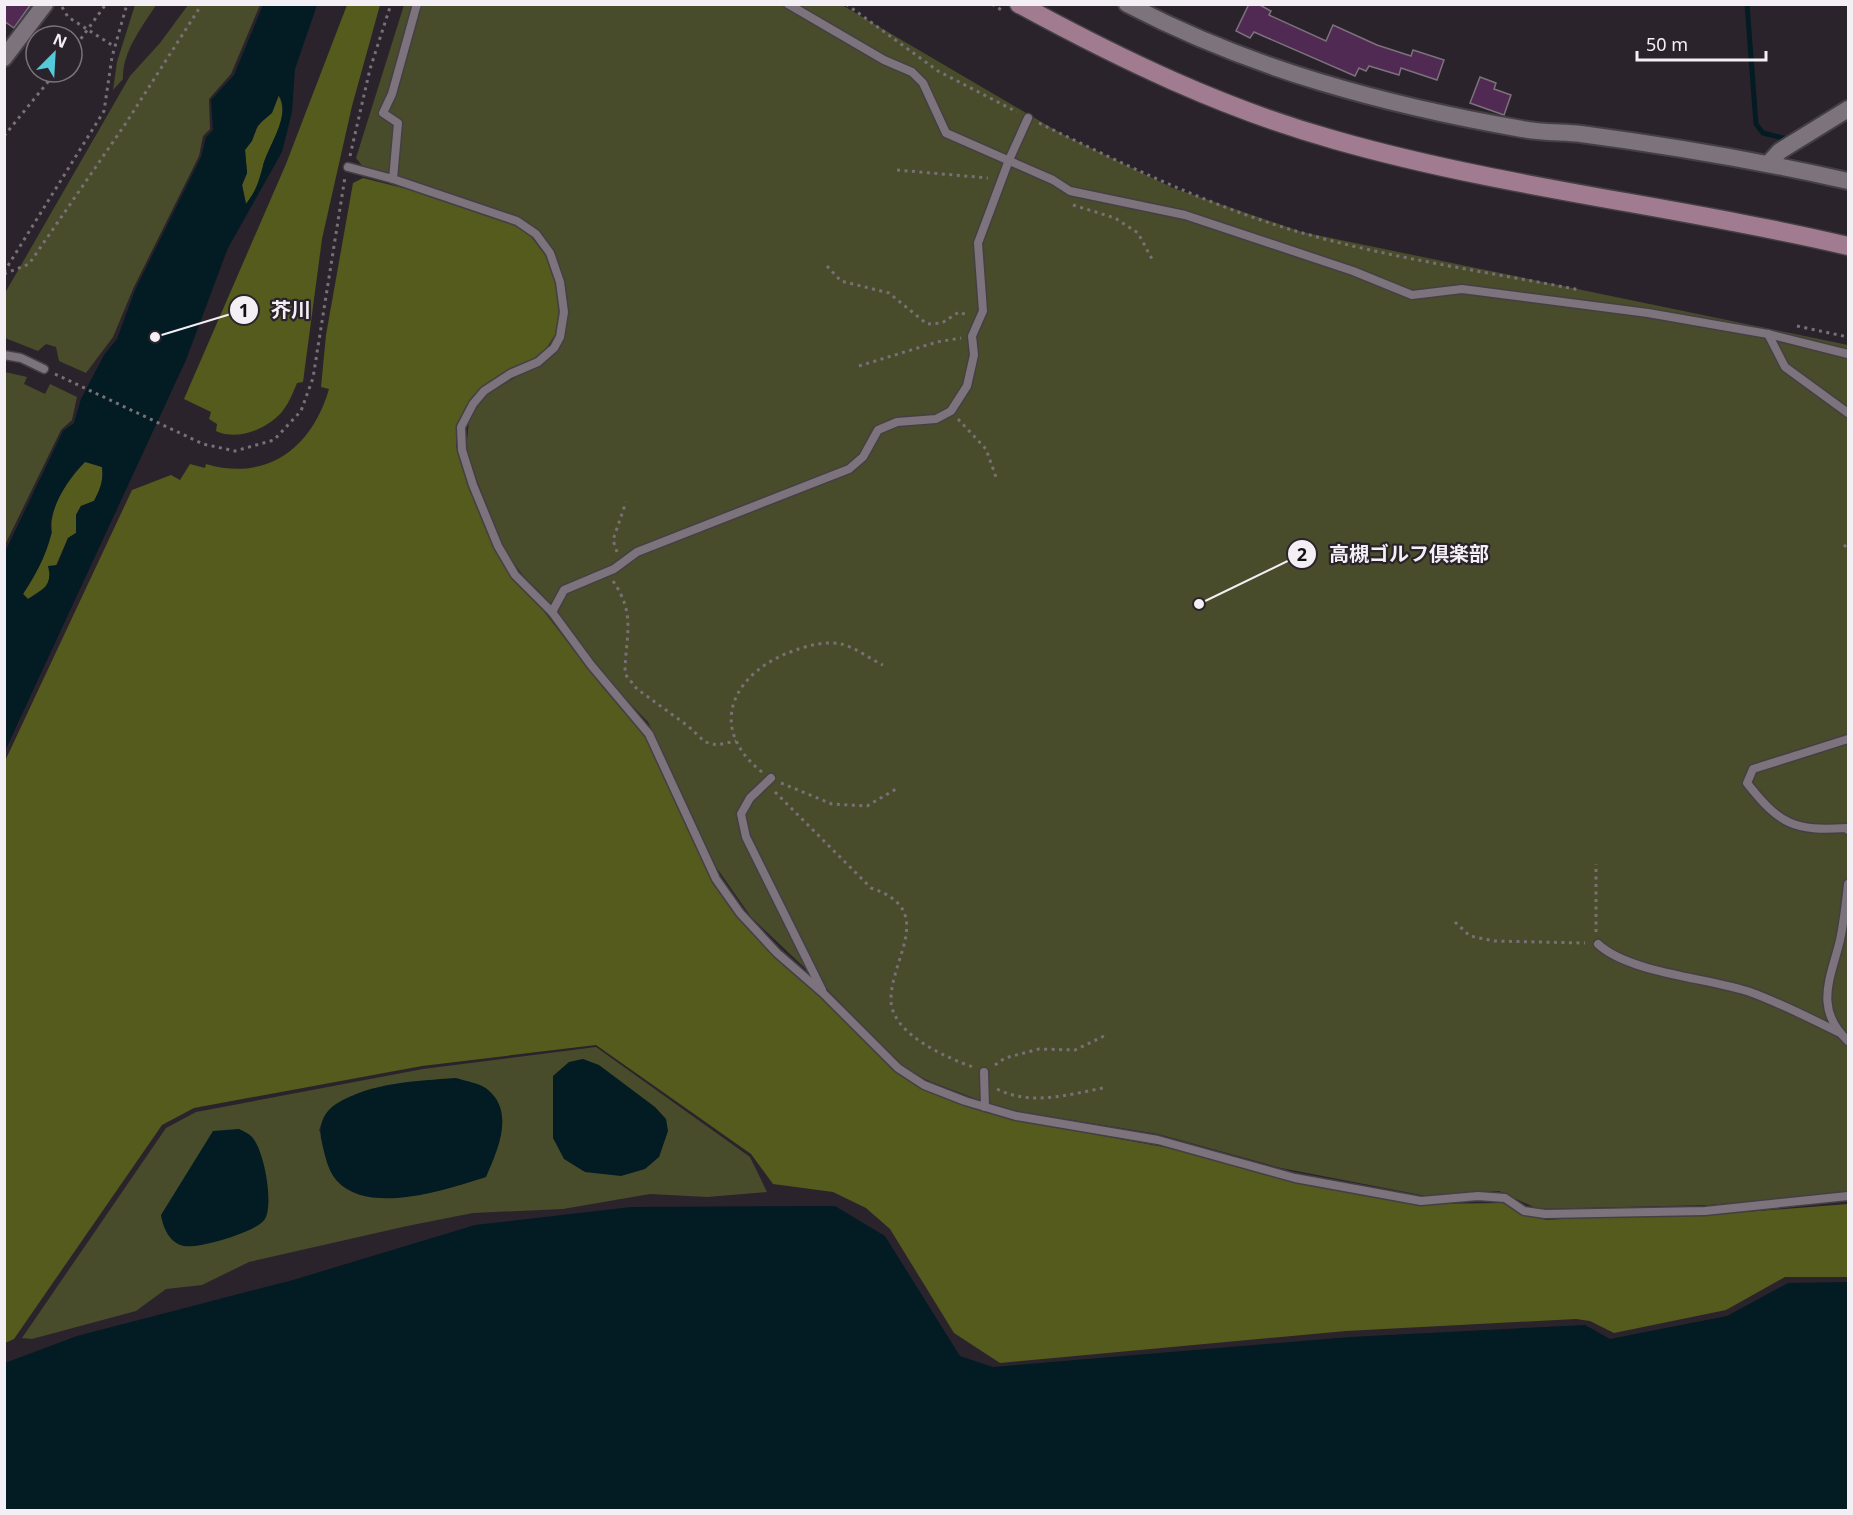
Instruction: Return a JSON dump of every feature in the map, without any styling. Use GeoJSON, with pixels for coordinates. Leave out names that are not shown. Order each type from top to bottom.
{"type":"FeatureCollection","features":[{"type":"Feature","properties":{"kind":"street"},"geometry":{"type":"LineString","coordinates":[[4,58],[45,4]]}},
{"type":"Feature","properties":{"kind":"street"},"geometry":{"type":"LineString","coordinates":[[1019,4],[1118,56],[1189,87],[1254,114],[1334,140],[1431,164],[1848,246]]}},
{"type":"Feature","properties":{"kind":"street"},"geometry":{"type":"LineString","coordinates":[[1127,4],[1211,44],[1337,89],[1525,130],[1579,134],[1769,163],[1848,181]]}},
{"type":"Feature","properties":{"kind":"street"},"geometry":{"type":"LineString","coordinates":[[1769,163],[1780,151],[1848,109]]}},
{"type":"Feature","properties":{"kind":"lane"},"geometry":{"type":"LineString","coordinates":[[393,179],[398,123],[383,113],[392,94],[417,4]]}},
{"type":"Feature","properties":{"kind":"lane"},"geometry":{"type":"LineString","coordinates":[[788,4],[885,60],[912,72],[923,83],[946,133],[1009,160],[1070,191],[1185,215],[1353,271],[1412,295],[1462,289],[1648,313],[1768,334],[1848,354]]}},
{"type":"Feature","properties":{"kind":"lane"},"geometry":{"type":"LineString","coordinates":[[552,612],[564,590],[610,571],[637,552],[849,469],[863,457],[878,430],[897,422],[936,419],[951,411],[967,386],[974,355],[972,336],[982,311],[978,243],[1028,117]]}},
{"type":"Feature","properties":{"kind":"lane"},"geometry":{"type":"LineString","coordinates":[[348,167],[393,179],[517,221],[536,234],[550,253],[560,282],[564,312],[560,337],[554,348],[538,362],[510,374],[484,391],[473,404],[462,427],[465,459],[498,546],[514,575],[552,612],[591,665],[649,734],[716,879],[740,913],[777,953],[823,993],[898,1068],[924,1085],[1016,1116],[1158,1140],[1295,1178],[1421,1200],[1478,1196],[1505,1198],[1524,1210],[1545,1214],[1706,1211],[1848,1196]]}},
{"type":"Feature","properties":{"kind":"lane"},"geometry":{"type":"LineString","coordinates":[[1768,334],[1785,368],[1848,413]]}},
{"type":"Feature","properties":{"kind":"lane"},"geometry":{"type":"LineString","coordinates":[[4,355],[21,358],[44,369]]}},
{"type":"Feature","properties":{"kind":"lane"},"geometry":{"type":"LineString","coordinates":[[1848,739],[1753,769],[1747,783],[1757,796],[1790,825],[1811,830],[1848,828]]}},
{"type":"Feature","properties":{"kind":"lane"},"geometry":{"type":"LineString","coordinates":[[769,781],[750,798],[741,814],[746,837],[823,993]]}},
{"type":"Feature","properties":{"kind":"lane"},"geometry":{"type":"LineString","coordinates":[[1838,1032],[1829,1006],[1826,983],[1839,941],[1848,884]]}},
{"type":"Feature","properties":{"kind":"lane"},"geometry":{"type":"LineString","coordinates":[[1598,944],[1606,951],[1627,961],[1750,992],[1838,1032],[1848,1041]]}},
{"type":"Feature","properties":{"kind":"lane"},"geometry":{"type":"LineString","coordinates":[[984,1072],[985,1107]]}},
{"type":"Feature","properties":{"kind":"path"},"geometry":{"type":"LineString","coordinates":[[61,4],[68,16],[87,31],[115,47]]}},
{"type":"Feature","properties":{"kind":"path"},"geometry":{"type":"LineString","coordinates":[[84,35],[106,4]]}},
{"type":"Feature","properties":{"kind":"path"},"geometry":{"type":"LineString","coordinates":[[4,273],[104,111],[115,47],[127,4]]}},
{"type":"Feature","properties":{"kind":"path"},"geometry":{"type":"LineString","coordinates":[[4,273],[29,264],[126,123],[202,4]]}},
{"type":"Feature","properties":{"kind":"path"},"geometry":{"type":"LineString","coordinates":[[44,369],[203,444],[235,451],[274,440],[301,411],[313,378],[340,190],[348,167],[370,69],[391,4]]}},
{"type":"Feature","properties":{"kind":"path"},"geometry":{"type":"LineString","coordinates":[[846,4],[938,71],[1113,159],[1216,202],[1299,232],[1590,292]]}},
{"type":"Feature","properties":{"kind":"path"},"geometry":{"type":"LineString","coordinates":[[4,136],[46,84]]}},
{"type":"Feature","properties":{"kind":"path"},"geometry":{"type":"LineString","coordinates":[[897,170],[988,178],[999,189]]}},
{"type":"Feature","properties":{"kind":"path"},"geometry":{"type":"LineString","coordinates":[[1062,186],[1063,193],[1075,207],[1115,218],[1138,233],[1152,259]]}},
{"type":"Feature","properties":{"kind":"path"},"geometry":{"type":"LineString","coordinates":[[827,266],[841,281],[889,293],[927,324],[942,323],[960,312],[979,320]]}},
{"type":"Feature","properties":{"kind":"path"},"geometry":{"type":"LineString","coordinates":[[1794,326],[1848,337]]}},
{"type":"Feature","properties":{"kind":"path"},"geometry":{"type":"LineString","coordinates":[[859,366],[937,342],[972,336]]}},
{"type":"Feature","properties":{"kind":"path"},"geometry":{"type":"LineString","coordinates":[[951,411],[986,449],[997,480]]}},
{"type":"Feature","properties":{"kind":"path"},"geometry":{"type":"LineString","coordinates":[[626,502],[613,540],[617,550],[610,571],[623,597],[630,631],[625,674],[637,689],[688,726],[705,742],[717,745],[736,741]]}},
{"type":"Feature","properties":{"kind":"path"},"geometry":{"type":"LineString","coordinates":[[1844,547],[1848,543]]}},
{"type":"Feature","properties":{"kind":"path"},"geometry":{"type":"LineString","coordinates":[[883,665],[842,644],[810,645],[781,655],[748,677],[733,701],[730,726],[740,752],[871,888],[886,893],[901,908],[909,929],[894,981],[891,1003],[899,1021],[920,1041],[943,1057],[984,1072],[1005,1058],[1039,1049],[1075,1050],[1106,1035]]}},
{"type":"Feature","properties":{"kind":"path"},"geometry":{"type":"LineString","coordinates":[[769,781],[832,804],[867,806],[896,789]]}},
{"type":"Feature","properties":{"kind":"path"},"geometry":{"type":"LineString","coordinates":[[1455,922],[1470,936],[1494,941],[1598,944],[1596,864]]}},
{"type":"Feature","properties":{"kind":"path"},"geometry":{"type":"LineString","coordinates":[[984,1083],[1008,1095],[1036,1100],[1103,1088]]}},
{"type":"Feature","properties":{"kind":"green space"},"geometry":{"type":"Polygon","coordinates":[[[135,5],[156,5],[129,50],[123,79],[113,90],[117,62],[135,5]]]}},
{"type":"Feature","properties":{"kind":"green space"},"geometry":{"type":"Polygon","coordinates":[[[188,5],[260,5],[231,74],[209,99],[210,129],[203,136],[199,156],[133,289],[113,337],[86,373],[59,361],[56,347],[46,344],[38,351],[5,338],[5,293],[130,76],[160,43],[188,5]]]}},
{"type":"Feature","properties":{"kind":"green space"},"geometry":{"type":"Polygon","coordinates":[[[347,5],[380,5],[352,106],[322,239],[303,382],[297,383],[284,410],[267,424],[242,434],[224,434],[216,431],[217,424],[209,419],[211,412],[184,399],[286,164],[347,5]]]}},
{"type":"Feature","properties":{"kind":"green space"},"geometry":{"type":"Polygon","coordinates":[[[404,5],[842,5],[1062,134],[1173,188],[1302,232],[1848,345],[1848,1193],[1709,1205],[1538,1209],[1499,1191],[1426,1196],[1281,1168],[1158,1134],[1003,1109],[931,1082],[904,1068],[827,989],[751,917],[716,867],[648,722],[616,689],[538,590],[506,554],[466,451],[469,420],[475,406],[485,396],[553,354],[562,342],[567,325],[563,280],[555,252],[540,233],[519,217],[364,168],[356,158],[404,5]]]}},
{"type":"Feature","properties":{"kind":"green space"},"geometry":{"type":"Polygon","coordinates":[[[278,95],[282,103],[281,121],[263,166],[261,180],[246,204],[242,185],[247,173],[245,150],[278,95]]]}},
{"type":"Feature","properties":{"kind":"green space"},"geometry":{"type":"Polygon","coordinates":[[[363,178],[423,193],[517,226],[529,234],[546,256],[555,280],[560,314],[555,335],[542,355],[490,382],[473,398],[459,421],[456,446],[497,551],[605,690],[644,734],[710,873],[729,906],[757,938],[909,1081],[944,1098],[1022,1121],[1180,1150],[1265,1175],[1423,1204],[1503,1203],[1521,1214],[1547,1220],[1602,1216],[1693,1216],[1848,1204],[1848,1277],[1785,1277],[1726,1310],[1614,1333],[1590,1321],[1576,1319],[1346,1331],[1000,1363],[954,1333],[890,1229],[866,1208],[833,1192],[773,1184],[751,1154],[596,1045],[422,1066],[194,1108],[162,1125],[14,1339],[5,1343],[5,761],[132,490],[171,475],[180,480],[190,464],[205,468],[206,464],[228,468],[249,468],[267,464],[284,455],[299,443],[311,428],[329,389],[321,387],[326,335],[353,183],[363,178]]]}},
{"type":"Feature","properties":{"kind":"green space"},"geometry":{"type":"Polygon","coordinates":[[[5,372],[27,377],[24,384],[45,394],[50,384],[77,397],[72,420],[61,430],[5,545],[5,372]]]}},
{"type":"Feature","properties":{"kind":"green space"},"geometry":{"type":"Polygon","coordinates":[[[85,461],[102,467],[102,480],[98,492],[94,501],[81,506],[76,515],[76,533],[68,538],[47,586],[28,599],[23,594],[52,533],[56,504],[66,485],[85,461]]]}},
{"type":"Feature","properties":{"kind":"green space"},"geometry":{"type":"Polygon","coordinates":[[[596,1047],[750,1157],[767,1192],[707,1197],[650,1194],[563,1209],[473,1213],[249,1262],[202,1285],[166,1289],[136,1311],[32,1339],[22,1338],[166,1128],[196,1112],[423,1069],[596,1047]],[[553,1076],[553,1138],[659,1157],[667,1131],[666,1119],[553,1076]],[[335,1105],[324,1117],[319,1130],[346,1188],[383,1196],[400,1197],[450,1188],[485,1177],[335,1105]]]}},
{"type":"Feature","properties":{"kind":"water"},"geometry":{"type":"Polygon","coordinates":[[[263,5],[317,5],[295,69],[292,112],[282,152],[228,248],[186,360],[5,751],[5,552],[63,431],[74,423],[81,399],[104,355],[117,339],[135,290],[201,157],[206,137],[213,130],[211,100],[234,75],[263,5]],[[279,95],[272,113],[258,125],[252,141],[245,150],[247,173],[242,185],[246,204],[257,186],[265,159],[281,122],[283,112],[279,95]],[[85,462],[69,481],[56,505],[46,551],[23,594],[28,599],[46,586],[49,578],[48,566],[57,565],[68,538],[76,533],[76,515],[81,506],[94,501],[98,493],[102,481],[102,467],[85,462]]]}},
{"type":"Feature","properties":{"kind":"water"},"geometry":{"type":"Polygon","coordinates":[[[583,1059],[599,1065],[655,1107],[666,1119],[668,1131],[659,1157],[645,1169],[621,1176],[585,1172],[564,1159],[553,1138],[553,1076],[569,1062],[583,1059]]]}},
{"type":"Feature","properties":{"kind":"water"},"geometry":{"type":"Polygon","coordinates":[[[456,1078],[487,1089],[496,1098],[501,1109],[502,1132],[486,1177],[431,1193],[388,1198],[368,1197],[351,1191],[337,1181],[327,1163],[321,1137],[322,1121],[331,1108],[350,1097],[379,1087],[456,1078]]]}},
{"type":"Feature","properties":{"kind":"water"},"geometry":{"type":"Polygon","coordinates":[[[239,1129],[250,1135],[256,1142],[264,1164],[268,1189],[268,1212],[265,1219],[240,1234],[201,1245],[184,1246],[174,1242],[163,1224],[161,1215],[213,1131],[239,1129]]]}},
{"type":"Feature","properties":{"kind":"water"},"geometry":{"type":"Polygon","coordinates":[[[835,1206],[885,1236],[960,1356],[993,1367],[1350,1337],[1585,1325],[1610,1339],[1727,1316],[1788,1283],[1848,1282],[1848,1510],[5,1510],[5,1363],[77,1336],[293,1280],[475,1225],[631,1207],[835,1206]]]}},
{"type":"Feature","properties":{"kind":"building"},"geometry":{"type":"Polygon","coordinates":[[[4,4],[31,4],[14,28],[4,21],[4,4]]]}},
{"type":"Feature","properties":{"kind":"building"},"geometry":{"type":"Polygon","coordinates":[[[1249,4],[1258,4],[1271,11],[1269,15],[1326,41],[1333,25],[1377,45],[1411,56],[1413,50],[1444,60],[1437,80],[1401,68],[1399,75],[1369,66],[1366,71],[1359,68],[1355,76],[1254,32],[1250,38],[1236,31],[1249,4]]]}},
{"type":"Feature","properties":{"kind":"building"},"geometry":{"type":"Polygon","coordinates":[[[1480,77],[1496,83],[1494,89],[1511,95],[1504,115],[1470,103],[1480,77]]]}},
{"type":"Feature","properties":{"kind":"waterway"},"geometry":{"type":"LineString","coordinates":[[1747,4],[1756,124],[1763,133],[1791,140]]}},
{"type":"Feature","properties":{"kind":"place","name":"芥川"},"geometry":{"type":"Point","coordinates":[155,337]}},
{"type":"Feature","properties":{"kind":"place","name":"高槻ゴルフ倶楽部"},"geometry":{"type":"Point","coordinates":[1199,604]}}]}
